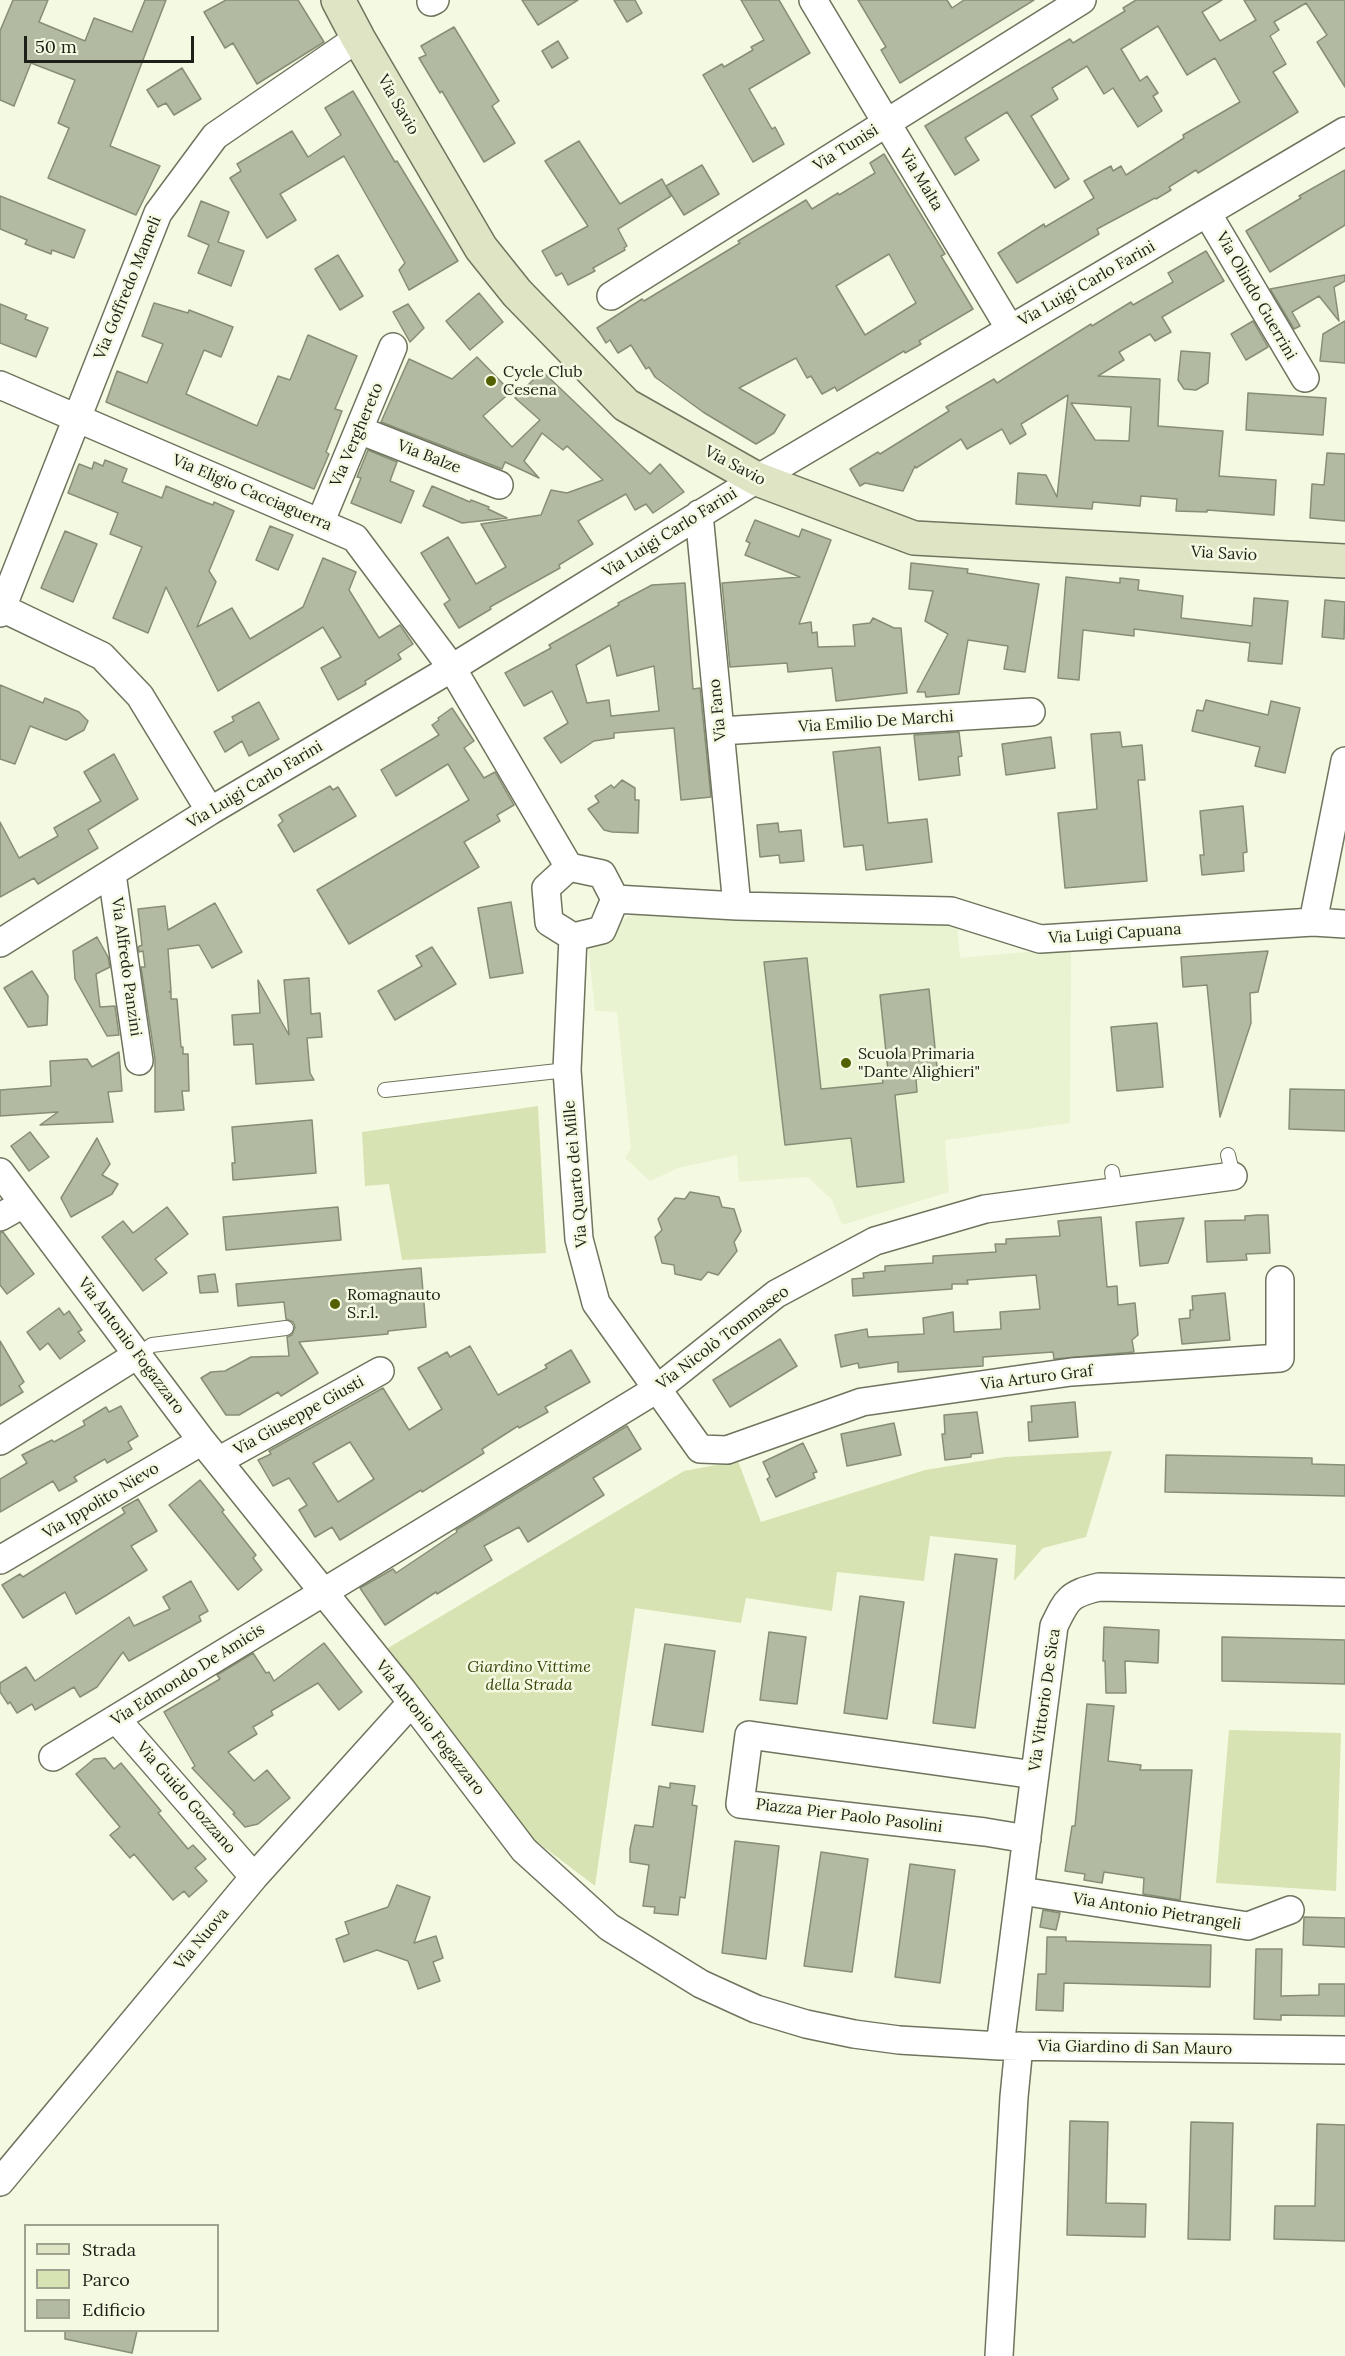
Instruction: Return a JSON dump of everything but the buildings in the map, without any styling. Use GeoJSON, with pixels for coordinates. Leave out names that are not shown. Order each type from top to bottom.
{"type":"FeatureCollection","features":[{"type":"Feature","properties":{"kind":"street","name":"Via Savio"},"geometry":{"type":"LineString","coordinates":[[338,0],[481,248],[518,293],[626,405],[757,480],[914,538],[1345,561]]}},
{"type":"Feature","properties":{"kind":"street","name":"Via Malta"},"geometry":{"type":"LineString","coordinates":[[813,0],[1010,329]]}},
{"type":"Feature","properties":{"kind":"street","name":"Via Tunisi"},"geometry":{"type":"LineString","coordinates":[[611,296],[1082,0]]}},
{"type":"Feature","properties":{"kind":"street","name":"Via Goffredo Mameli"},"geometry":{"type":"LineString","coordinates":[[1,610],[158,213],[215,136],[358,38]]}},
{"type":"Feature","properties":{"kind":"street","name":"Via Luigi Carlo Farini"},"geometry":{"type":"LineString","coordinates":[[0,943],[210,811],[452,668],[699,514],[1345,131]]}},
{"type":"Feature","properties":{"kind":"street","name":"Via Olindo Guerrini"},"geometry":{"type":"LineString","coordinates":[[1207,213],[1305,378]]}},
{"type":"Feature","properties":{"kind":"street","name":"Via Verghereto"},"geometry":{"type":"LineString","coordinates":[[320,523],[393,347]]}},
{"type":"Feature","properties":{"kind":"street","name":"Via Eligio Cacciaguerra"},"geometry":{"type":"LineString","coordinates":[[0,386],[355,538],[452,668]]}},
{"type":"Feature","properties":{"kind":"street","name":"Via Balze"},"geometry":{"type":"LineString","coordinates":[[359,430],[499,484]]}},
{"type":"Feature","properties":{"kind":"street","name":"Via Fano"},"geometry":{"type":"LineString","coordinates":[[699,514],[737,906]]}},
{"type":"Feature","properties":{"kind":"street"},"geometry":{"type":"LineString","coordinates":[[1,610],[102,656],[140,696],[210,811]]}},
{"type":"Feature","properties":{"kind":"street"},"geometry":{"type":"LineString","coordinates":[[452,668],[569,867],[602,874],[615,899],[602,930],[573,937],[549,921],[546,888],[569,867]]}},
{"type":"Feature","properties":{"kind":"street","name":"Via Emilio De Marchi"},"geometry":{"type":"LineString","coordinates":[[720,731],[1031,712]]}},
{"type":"Feature","properties":{"kind":"street"},"geometry":{"type":"LineString","coordinates":[[1313,922],[1345,761]]}},
{"type":"Feature","properties":{"kind":"street","name":"Via Alfredo Panzini"},"geometry":{"type":"LineString","coordinates":[[112,874],[139,1061]]}},
{"type":"Feature","properties":{"kind":"street","name":"Via Luigi Capuana"},"geometry":{"type":"LineString","coordinates":[[615,899],[737,906],[951,911],[1040,939],[1313,922],[1345,924]]}},
{"type":"Feature","properties":{"kind":"street","name":"Via Quarto dei Mille"},"geometry":{"type":"LineString","coordinates":[[573,937],[567,1070],[583,1290],[596,1303],[700,1449],[727,1450]]}},
{"type":"Feature","properties":{"kind":"street","name":"Via Nicolò Tommaseo"},"geometry":{"type":"LineString","coordinates":[[322,1592],[657,1389],[776,1294],[875,1241],[985,1209],[1114,1181],[1231,1165]]}},
{"type":"Feature","properties":{"kind":"street","name":"Via Antonio Fogazzaro"},"geometry":{"type":"LineString","coordinates":[[0,1172],[210,1451],[411,1703],[524,1850],[609,1927],[701,1984],[756,2009],[825,2028],[899,2040],[1009,2046]]}},
{"type":"Feature","properties":{"kind":"street"},"geometry":{"type":"LineString","coordinates":[[0,1217],[23,1204]]}},
{"type":"Feature","properties":{"kind":"street","name":"Via Arturo Graf"},"geometry":{"type":"LineString","coordinates":[[727,1450],[862,1402],[1071,1372],[1280,1358],[1280,1280]]}},
{"type":"Feature","properties":{"kind":"street"},"geometry":{"type":"LineString","coordinates":[[0,1441],[137,1355]]}},
{"type":"Feature","properties":{"kind":"street","name":"Via Giuseppe Giusti"},"geometry":{"type":"LineString","coordinates":[[210,1451],[380,1371]]}},
{"type":"Feature","properties":{"kind":"street","name":"Via Ippolito Nievo"},"geometry":{"type":"LineString","coordinates":[[0,1560],[210,1451]]}},
{"type":"Feature","properties":{"kind":"street","name":"Via Vittorio De Sica"},"geometry":{"type":"LineString","coordinates":[[1009,2046],[1027,1839],[1054,1626],[1064,1605],[1078,1592],[1099,1587],[1345,1592]]}},
{"type":"Feature","properties":{"kind":"street","name":"Via Edmondo De Amicis"},"geometry":{"type":"LineString","coordinates":[[54,1757],[322,1592]]}},
{"type":"Feature","properties":{"kind":"street","name":"Via Nuova"},"geometry":{"type":"LineString","coordinates":[[0,2182],[254,1877],[411,1703]]}},
{"type":"Feature","properties":{"kind":"street","name":"Via Guido Gozzano"},"geometry":{"type":"LineString","coordinates":[[117,1720],[254,1877]]}},
{"type":"Feature","properties":{"kind":"street","name":"Piazza Pier Paolo Pasolini"},"geometry":{"type":"LineString","coordinates":[[1027,1839],[740,1804],[749,1735],[1035,1775]]}},
{"type":"Feature","properties":{"kind":"street","name":"Via Antonio Pietrangeli"},"geometry":{"type":"LineString","coordinates":[[1021,1891],[1248,1926],[1290,1910]]}},
{"type":"Feature","properties":{"kind":"street","name":"Via Giardino di San Mauro"},"geometry":{"type":"LineString","coordinates":[[999,2356],[1014,2097],[1009,2046],[1345,2050]]}},
{"type":"Feature","properties":{"kind":"lane"},"geometry":{"type":"LineString","coordinates":[[385,1090],[567,1070]]}},
{"type":"Feature","properties":{"kind":"lane"},"geometry":{"type":"LineString","coordinates":[[137,1355],[152,1345],[286,1328]]}},
{"type":"Feature","properties":{"kind":"shaded area","name":"Scuola Primaria \"Dante Alighieri\""},"geometry":{"type":"Polygon","coordinates":[[[632,914],[957,924],[960,958],[1071,948],[1070,1123],[945,1140],[949,1192],[842,1225],[832,1200],[808,1177],[739,1182],[737,1155],[678,1168],[650,1181],[625,1158],[631,1148],[617,1012],[595,1011],[588,944],[632,914]]]}},
{"type":"Feature","properties":{"kind":"green space"},"geometry":{"type":"Polygon","coordinates":[[[538,1106],[546,1253],[402,1260],[389,1184],[365,1186],[362,1132],[538,1106]]]}},
{"type":"Feature","properties":{"kind":"green space","name":"Giardino Vittime della Strada"},"geometry":{"type":"Polygon","coordinates":[[[1112,1451],[1086,1537],[1043,1548],[1014,1581],[1016,1545],[930,1536],[924,1581],[837,1572],[832,1611],[746,1598],[741,1623],[635,1608],[595,1886],[528,1835],[388,1648],[684,1471],[738,1461],[761,1522],[925,1470],[1005,1457],[1112,1451]]]}},
{"type":"Feature","properties":{"kind":"green space"},"geometry":{"type":"Polygon","coordinates":[[[1229,1730],[1341,1733],[1336,1891],[1216,1883],[1229,1730]]]}},
{"type":"Feature","properties":{"kind":"place","name":"Cycle Club Cesena"},"geometry":{"type":"Point","coordinates":[491,381]}},
{"type":"Feature","properties":{"kind":"place","name":"Scuola Primaria \"Dante Alighieri\""},"geometry":{"type":"Point","coordinates":[846,1063]}},
{"type":"Feature","properties":{"kind":"place","name":"Romagnauto S.r.l."},"geometry":{"type":"Point","coordinates":[335,1304]}}]}
